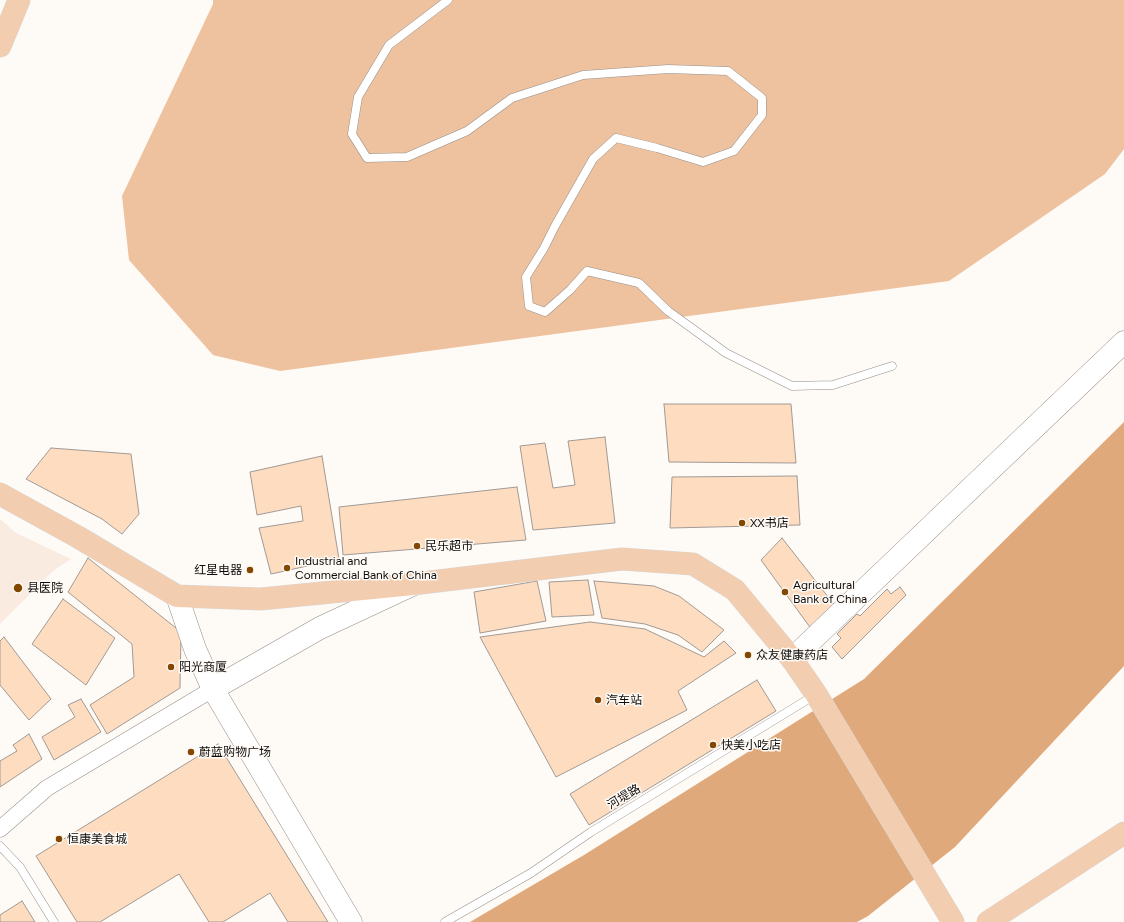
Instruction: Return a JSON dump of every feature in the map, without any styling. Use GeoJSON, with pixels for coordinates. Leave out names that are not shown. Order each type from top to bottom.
{"type":"FeatureCollection","features":[{"type":"Feature","properties":{"kind":"main road"},"geometry":{"type":"LineString","coordinates":[[0,46],[19,0]]}},
{"type":"Feature","properties":{"kind":"main road"},"geometry":{"type":"LineString","coordinates":[[0,494],[84,541],[176,596],[261,599],[413,584],[622,559],[693,564],[735,590],[792,659],[816,694],[934,888],[953,922]]}},
{"type":"Feature","properties":{"kind":"main road"},"geometry":{"type":"LineString","coordinates":[[988,922],[1124,834]]}},
{"type":"Feature","properties":{"kind":"street"},"geometry":{"type":"LineString","coordinates":[[792,659],[1124,342]]}},
{"type":"Feature","properties":{"kind":"street"},"geometry":{"type":"LineString","coordinates":[[0,829],[48,788],[213,689],[320,628],[413,584]]}},
{"type":"Feature","properties":{"kind":"street"},"geometry":{"type":"LineString","coordinates":[[176,596],[195,649],[213,689],[351,922]]}},
{"type":"Feature","properties":{"kind":"lane"},"geometry":{"type":"LineString","coordinates":[[448,0],[389,45],[358,97],[352,134],[367,158],[407,157],[467,131],[512,98],[583,76],[668,69],[728,71],[762,98],[762,115],[734,151],[703,162],[657,148],[616,138],[593,159],[544,248],[526,277],[529,306],[545,312],[570,290],[587,271],[639,284],[668,311],[726,353],[792,386],[833,385],[892,366]]}},
{"type":"Feature","properties":{"kind":"lane","name":"河堤路"},"geometry":{"type":"LineString","coordinates":[[445,922],[531,873],[591,832],[816,694]]}},
{"type":"Feature","properties":{"kind":"lane"},"geometry":{"type":"LineString","coordinates":[[0,846],[20,866],[54,922]]}},
{"type":"Feature","properties":{"kind":"shaded area"},"geometry":{"type":"Polygon","coordinates":[[[213,0],[1124,0],[1124,149],[1105,174],[949,281],[280,371],[213,355],[129,260],[122,196],[213,4],[213,0]]]}},
{"type":"Feature","properties":{"kind":"shaded area"},"geometry":{"type":"Polygon","coordinates":[[[1124,422],[1124,666],[955,847],[868,916],[857,922],[470,922],[584,855],[864,679],[1124,422]]]}},
{"type":"Feature","properties":{"kind":"shaded area","name":"县医院"},"geometry":{"type":"Polygon","coordinates":[[[0,519],[16,533],[71,559],[53,571],[0,624],[0,519]]]}},
{"type":"Feature","properties":{"kind":"building"},"geometry":{"type":"Polygon","coordinates":[[[664,404],[791,404],[796,463],[669,462],[664,404]]]}},
{"type":"Feature","properties":{"kind":"building"},"geometry":{"type":"Polygon","coordinates":[[[605,437],[615,523],[533,530],[520,446],[545,443],[553,488],[575,485],[568,441],[605,437]]]}},
{"type":"Feature","properties":{"kind":"building"},"geometry":{"type":"Polygon","coordinates":[[[51,448],[131,454],[139,514],[122,534],[102,519],[26,479],[51,448]]]}},
{"type":"Feature","properties":{"kind":"building"},"geometry":{"type":"Polygon","coordinates":[[[322,456],[339,559],[271,574],[259,528],[303,521],[301,506],[257,515],[250,472],[322,456]]]}},
{"type":"Feature","properties":{"kind":"building"},"geometry":{"type":"Polygon","coordinates":[[[797,476],[800,525],[670,528],[672,477],[797,476]]]}},
{"type":"Feature","properties":{"kind":"building"},"geometry":{"type":"Polygon","coordinates":[[[517,487],[526,540],[343,555],[339,507],[517,487]]]}},
{"type":"Feature","properties":{"kind":"building"},"geometry":{"type":"Polygon","coordinates":[[[782,538],[836,607],[812,630],[761,560],[782,538]]]}},
{"type":"Feature","properties":{"kind":"building"},"geometry":{"type":"Polygon","coordinates":[[[88,558],[181,632],[180,688],[107,734],[90,705],[134,677],[132,644],[68,592],[88,558]]]}},
{"type":"Feature","properties":{"kind":"building"},"geometry":{"type":"Polygon","coordinates":[[[588,580],[594,615],[552,617],[549,582],[588,580]]]}},
{"type":"Feature","properties":{"kind":"building"},"geometry":{"type":"Polygon","coordinates":[[[537,581],[546,621],[480,633],[474,592],[537,581]]]}},
{"type":"Feature","properties":{"kind":"building"},"geometry":{"type":"Polygon","coordinates":[[[594,581],[654,586],[679,596],[724,630],[702,652],[678,635],[645,624],[602,618],[594,581]]]}},
{"type":"Feature","properties":{"kind":"building"},"geometry":{"type":"Polygon","coordinates":[[[900,587],[906,595],[842,659],[832,647],[841,638],[837,634],[857,614],[860,616],[887,589],[891,594],[900,587]]]}},
{"type":"Feature","properties":{"kind":"building"},"geometry":{"type":"Polygon","coordinates":[[[63,599],[115,638],[86,685],[32,644],[63,599]]]}},
{"type":"Feature","properties":{"kind":"building","name":"汽车站"},"geometry":{"type":"Polygon","coordinates":[[[590,622],[645,629],[704,657],[724,641],[736,653],[678,691],[687,710],[556,777],[480,637],[590,622]]]}},
{"type":"Feature","properties":{"kind":"building"},"geometry":{"type":"Polygon","coordinates":[[[4,637],[51,699],[29,720],[0,685],[0,641],[4,637]]]}},
{"type":"Feature","properties":{"kind":"building"},"geometry":{"type":"Polygon","coordinates":[[[757,680],[776,711],[589,825],[570,794],[757,680]]]}},
{"type":"Feature","properties":{"kind":"building"},"geometry":{"type":"Polygon","coordinates":[[[81,699],[101,732],[54,760],[42,737],[75,717],[68,705],[81,699]]]}},
{"type":"Feature","properties":{"kind":"building"},"geometry":{"type":"Polygon","coordinates":[[[29,734],[42,759],[0,787],[0,761],[17,751],[13,745],[29,734]]]}},
{"type":"Feature","properties":{"kind":"building"},"geometry":{"type":"Polygon","coordinates":[[[218,744],[328,922],[288,922],[270,893],[223,922],[209,922],[179,874],[100,922],[77,922],[36,856],[218,744]]]}},
{"type":"Feature","properties":{"kind":"building"},"geometry":{"type":"Polygon","coordinates":[[[22,901],[35,922],[0,922],[0,915],[22,901]]]}},
{"type":"Feature","properties":{"kind":"place","name":"XX书店"},"geometry":{"type":"Point","coordinates":[742,523]}},
{"type":"Feature","properties":{"kind":"place","name":"民乐超市"},"geometry":{"type":"Point","coordinates":[417,546]}},
{"type":"Feature","properties":{"kind":"place","name":"Industrial and Commercial Bank of China"},"geometry":{"type":"Point","coordinates":[287,568]}},
{"type":"Feature","properties":{"kind":"place","name":"红星电器"},"geometry":{"type":"Point","coordinates":[250,570]}},
{"type":"Feature","properties":{"kind":"place","name":"县医院"},"geometry":{"type":"Point","coordinates":[18,588]}},
{"type":"Feature","properties":{"kind":"place","name":"Agricultural Bank of China"},"geometry":{"type":"Point","coordinates":[785,592]}},
{"type":"Feature","properties":{"kind":"place","name":"众友健康药店"},"geometry":{"type":"Point","coordinates":[748,655]}},
{"type":"Feature","properties":{"kind":"place","name":"阳光商厦"},"geometry":{"type":"Point","coordinates":[171,667]}},
{"type":"Feature","properties":{"kind":"place","name":"汽车站"},"geometry":{"type":"Point","coordinates":[598,700]}},
{"type":"Feature","properties":{"kind":"place","name":"快美小吃店"},"geometry":{"type":"Point","coordinates":[713,745]}},
{"type":"Feature","properties":{"kind":"place","name":"蔚蓝购物广场"},"geometry":{"type":"Point","coordinates":[191,752]}},
{"type":"Feature","properties":{"kind":"place","name":"恒康美食城"},"geometry":{"type":"Point","coordinates":[59,839]}}]}
